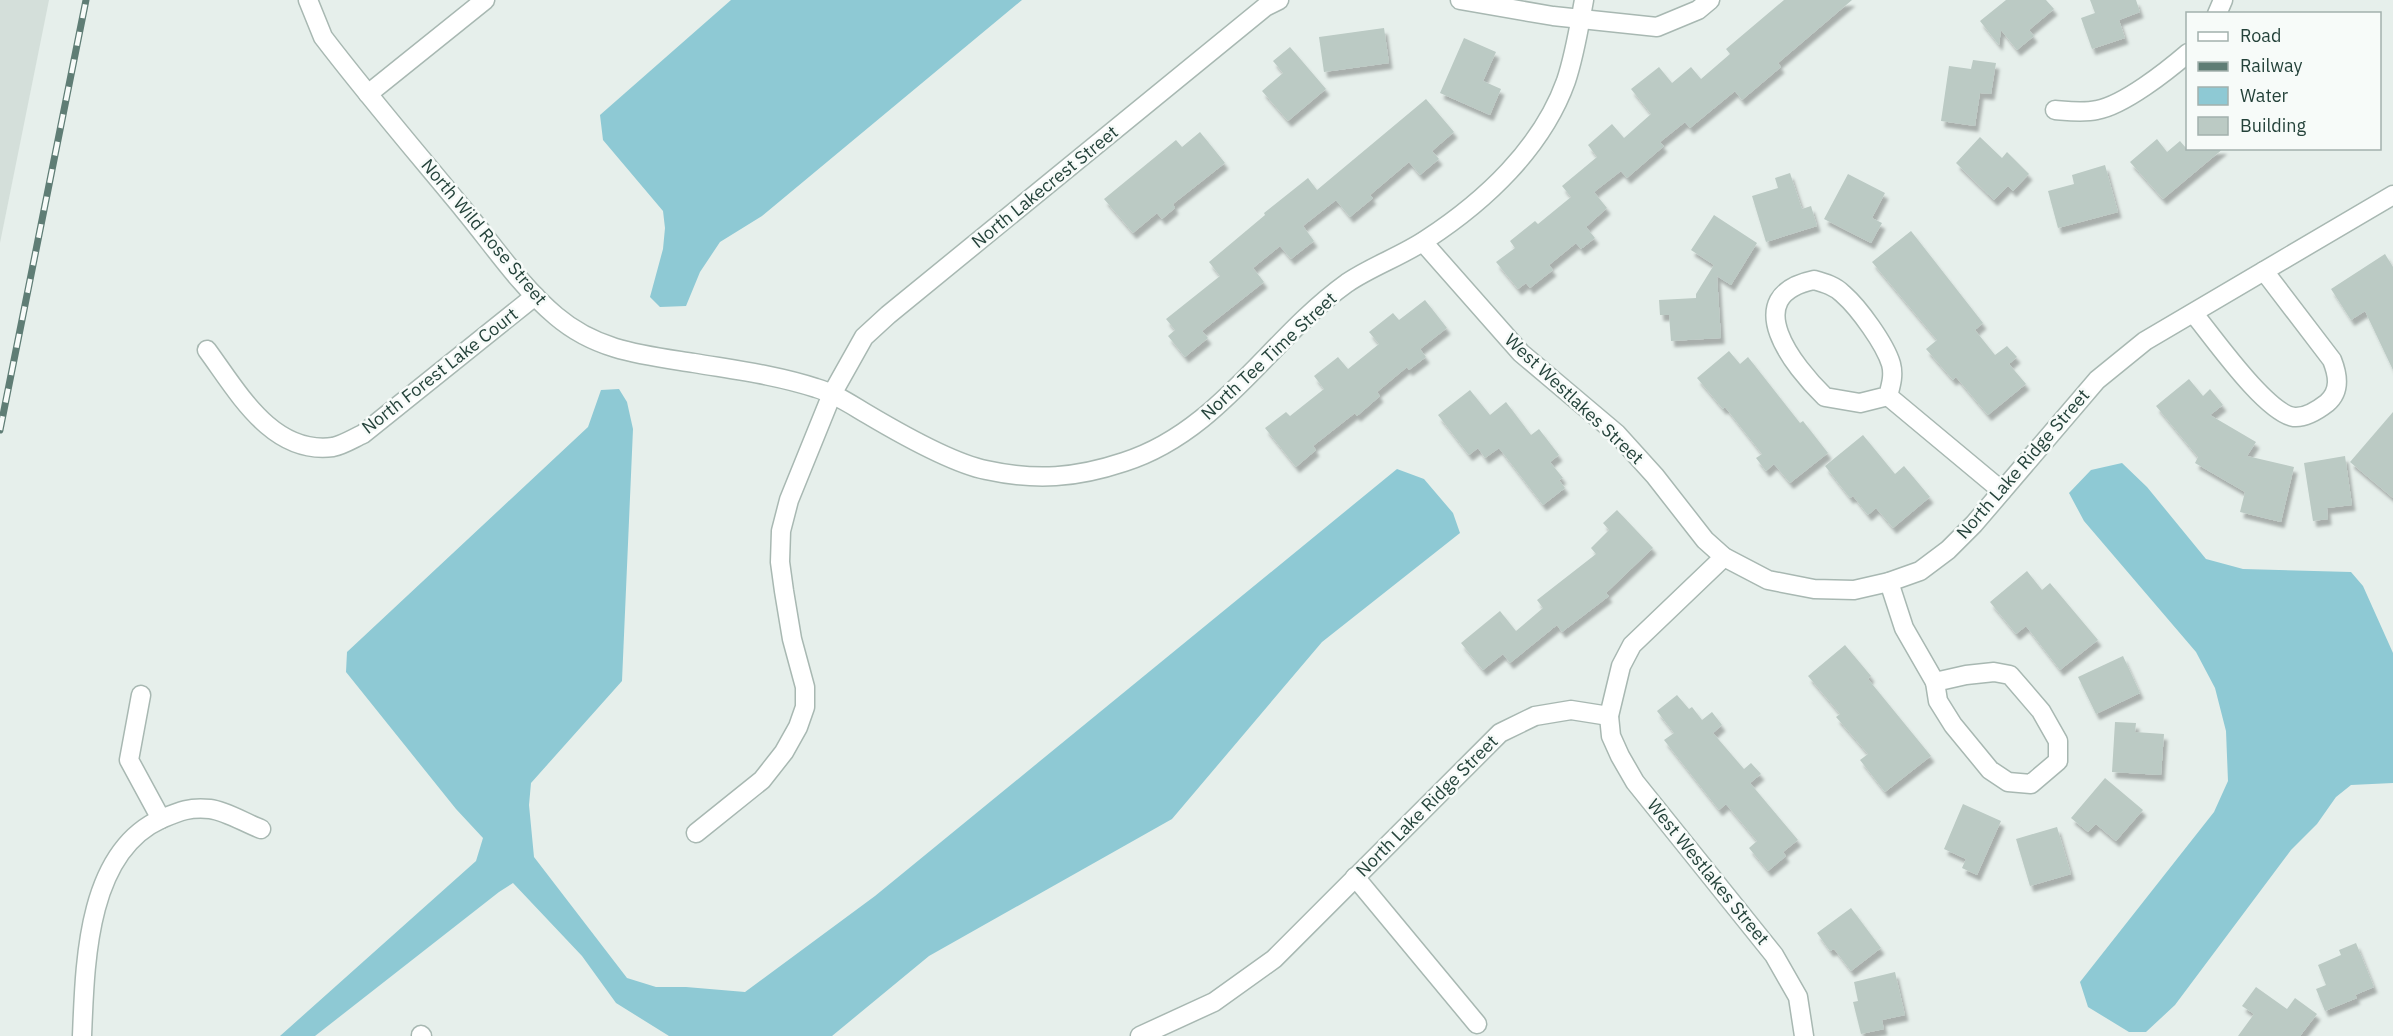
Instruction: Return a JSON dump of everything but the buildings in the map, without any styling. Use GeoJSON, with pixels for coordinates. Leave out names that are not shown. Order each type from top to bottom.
{"type":"FeatureCollection","features":[{"type":"Feature","properties":{"kind":"street","name":"North Wild Rose Street"},"geometry":{"type":"LineString","coordinates":[[308,0],[323,38],[535,296],[557,317],[595,342],[631,354],[781,378],[832,394]]}},
{"type":"Feature","properties":{"kind":"street"},"geometry":{"type":"LineString","coordinates":[[368,94],[485,0]]}},
{"type":"Feature","properties":{"kind":"street","name":"North Lakecrest Street"},"geometry":{"type":"LineString","coordinates":[[696,833],[762,780],[784,752],[798,727],[805,708],[805,687],[792,639],[781,572],[781,531],[789,500],[832,394],[864,337],[1265,7],[1279,0]]}},
{"type":"Feature","properties":{"kind":"street"},"geometry":{"type":"LineString","coordinates":[[1460,0],[1553,16],[1582,9],[1630,26],[1657,27],[1698,10],[1710,0]]}},
{"type":"Feature","properties":{"kind":"street","name":"North Tee Time Street"},"geometry":{"type":"LineString","coordinates":[[832,394],[932,449],[983,470],[1038,478],[1076,476],[1127,461],[1167,444],[1209,415],[1347,284],[1423,242],[1493,189],[1517,162],[1542,128],[1564,85],[1573,57],[1582,9]]}},
{"type":"Feature","properties":{"kind":"street"},"geometry":{"type":"LineString","coordinates":[[2055,110],[2098,110],[2136,92],[2169,70],[2186,54]]}},
{"type":"Feature","properties":{"kind":"street","name":"North Lake Ridge Street"},"geometry":{"type":"LineString","coordinates":[[1724,557],[1768,580],[1814,589],[1854,590],[1889,582],[1920,571],[1948,550],[1974,524],[2097,380],[2145,341],[2393,195]]}},
{"type":"Feature","properties":{"kind":"street","name":"West Westlakes Street"},"geometry":{"type":"LineString","coordinates":[[1423,242],[1521,353],[1617,434],[1655,476],[1705,540],[1724,557]]}},
{"type":"Feature","properties":{"kind":"street"},"geometry":{"type":"LineString","coordinates":[[2194,314],[2263,398],[2278,411],[2294,417],[2315,413],[2330,400],[2338,386],[2337,371],[2332,360],[2264,271]]}},
{"type":"Feature","properties":{"kind":"street"},"geometry":{"type":"LineString","coordinates":[[1814,280],[1830,285],[1844,294],[1885,348],[1892,365],[1893,379],[1888,396],[1860,403],[1843,402],[1825,397],[1817,390],[1784,347],[1778,335],[1774,317],[1777,304],[1784,293],[1797,284],[1814,280]]}},
{"type":"Feature","properties":{"kind":"street","name":"North Forest Lake Court"},"geometry":{"type":"LineString","coordinates":[[207,350],[269,428],[303,447],[335,447],[363,434],[535,296]]}},
{"type":"Feature","properties":{"kind":"street"},"geometry":{"type":"LineString","coordinates":[[1888,396],[2002,491]]}},
{"type":"Feature","properties":{"kind":"street"},"geometry":{"type":"LineString","coordinates":[[1609,716],[1621,666],[1632,645],[1724,557]]}},
{"type":"Feature","properties":{"kind":"street"},"geometry":{"type":"LineString","coordinates":[[1889,582],[1904,628],[1935,682],[1938,701],[1953,725],[1989,770],[2008,782],[2031,783],[2050,770],[2058,761],[2058,741],[2049,723],[2020,684],[2010,675],[1994,672],[1935,682]]}},
{"type":"Feature","properties":{"kind":"street"},"geometry":{"type":"LineString","coordinates":[[141,695],[129,760],[161,819]]}},
{"type":"Feature","properties":{"kind":"street","name":"North Lake Ridge Street"},"geometry":{"type":"LineString","coordinates":[[1140,1036],[1214,1002],[1267,965],[1500,733],[1535,716],[1571,710],[1609,716]]}},
{"type":"Feature","properties":{"kind":"street","name":"West Westlakes Street"},"geometry":{"type":"LineString","coordinates":[[1609,716],[1611,736],[1635,782],[1774,955],[1798,997],[1804,1033]]}},
{"type":"Feature","properties":{"kind":"street"},"geometry":{"type":"LineString","coordinates":[[82,1036],[86,951],[108,871],[128,842],[151,824],[186,808],[213,809],[261,829]]}},
{"type":"Feature","properties":{"kind":"street"},"geometry":{"type":"LineString","coordinates":[[1355,877],[1478,1024]]}},
{"type":"Feature","properties":{"kind":"shaded area"},"geometry":{"type":"Polygon","coordinates":[[[0,0],[49,0],[0,243],[0,0]]]}},
{"type":"Feature","properties":{"kind":"water"},"geometry":{"type":"Polygon","coordinates":[[[731,0],[1022,0],[762,216],[720,242],[700,272],[686,306],[660,307],[650,297],[663,249],[665,228],[663,211],[603,140],[600,115],[731,0]]]}},
{"type":"Feature","properties":{"kind":"water"},"geometry":{"type":"Polygon","coordinates":[[[619,389],[627,402],[633,429],[622,681],[531,783],[529,805],[534,857],[627,978],[656,987],[745,992],[875,896],[1397,469],[1424,479],[1453,513],[1460,533],[1322,642],[1172,819],[929,956],[832,1036],[669,1036],[616,1003],[582,956],[513,883],[315,1036],[280,1036],[476,861],[483,838],[456,809],[346,672],[347,652],[588,427],[601,390],[619,389]]]}},
{"type":"Feature","properties":{"kind":"water"},"geometry":{"type":"Polygon","coordinates":[[[2122,463],[2147,487],[2206,559],[2243,569],[2351,572],[2363,586],[2393,653],[2393,783],[2351,785],[2336,797],[2317,824],[2291,850],[2175,1005],[2146,1032],[2129,1032],[2088,1007],[2080,982],[2214,812],[2228,781],[2226,731],[2215,688],[2196,652],[2084,521],[2069,493],[2091,470],[2122,463]]]}},
{"type":"Feature","properties":{"kind":"railway"},"geometry":{"type":"LineString","coordinates":[[0,430],[86,0]]}}]}
